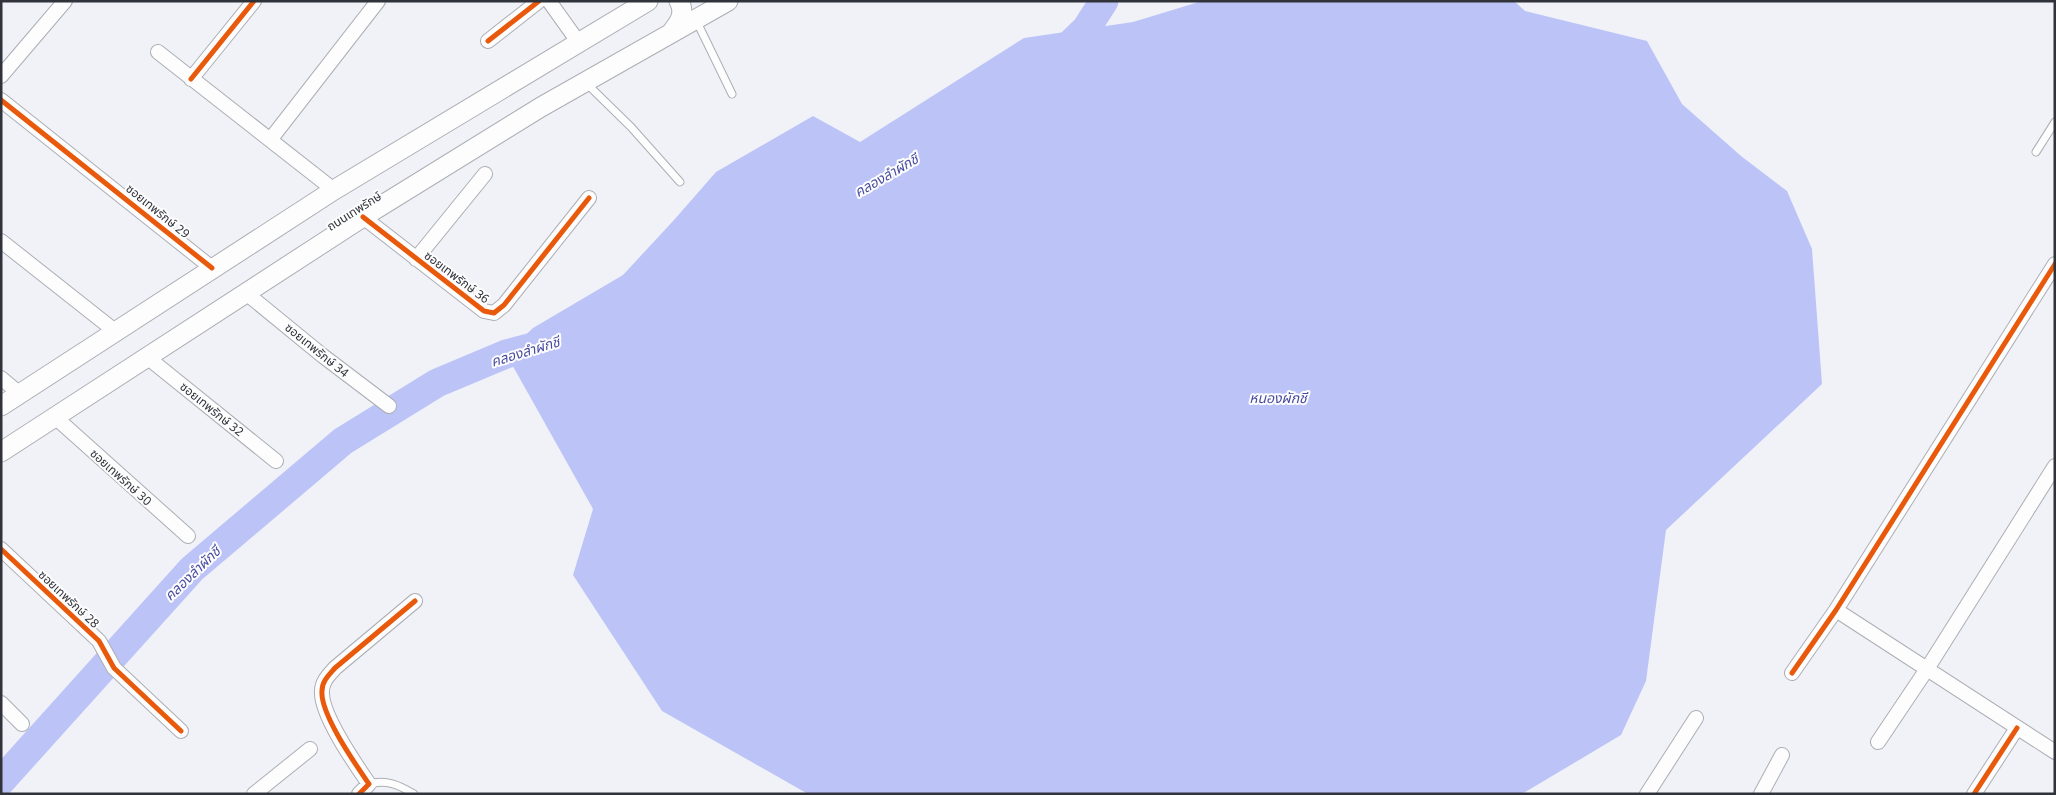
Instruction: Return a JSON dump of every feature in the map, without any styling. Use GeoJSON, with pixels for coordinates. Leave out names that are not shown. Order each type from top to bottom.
{"type":"FeatureCollection","features":[{"type":"Feature","properties":{"kind":"main road"},"geometry":{"type":"LineString","coordinates":[[1,406],[334,190],[648,1]]}},
{"type":"Feature","properties":{"kind":"main road"},"geometry":{"type":"LineString","coordinates":[[670,33],[681,19],[682,7],[679,1]]}},
{"type":"Feature","properties":{"kind":"main road","name":"ถนนเทพรักษ์"},"geometry":{"type":"LineString","coordinates":[[1,452],[363,217],[541,107],[728,1]]}},
{"type":"Feature","properties":{"kind":"street"},"geometry":{"type":"LineString","coordinates":[[1,76],[65,1]]}},
{"type":"Feature","properties":{"kind":"street"},"geometry":{"type":"LineString","coordinates":[[191,79],[254,1]]}},
{"type":"Feature","properties":{"kind":"street"},"geometry":{"type":"LineString","coordinates":[[270,140],[378,1]]}},
{"type":"Feature","properties":{"kind":"street"},"geometry":{"type":"LineString","coordinates":[[488,41],[539,1]]}},
{"type":"Feature","properties":{"kind":"street"},"geometry":{"type":"LineString","coordinates":[[549,1],[579,43]]}},
{"type":"Feature","properties":{"kind":"street"},"geometry":{"type":"LineString","coordinates":[[158,52],[334,190]]}},
{"type":"Feature","properties":{"kind":"street","name":"ซอยเทพรักษ์ 29"},"geometry":{"type":"LineString","coordinates":[[1,100],[212,268]]}},
{"type":"Feature","properties":{"kind":"street"},"geometry":{"type":"LineString","coordinates":[[416,259],[485,174]]}},
{"type":"Feature","properties":{"kind":"street","name":"ซอยเทพรักษ์ 36"},"geometry":{"type":"LineString","coordinates":[[363,217],[484,311],[494,313],[504,305],[590,198]]}},
{"type":"Feature","properties":{"kind":"street"},"geometry":{"type":"LineString","coordinates":[[1,241],[115,331]]}},
{"type":"Feature","properties":{"kind":"street"},"geometry":{"type":"LineString","coordinates":[[1792,673],[1836,610],[2055,264]]}},
{"type":"Feature","properties":{"kind":"street","name":"ซอยเทพรักษ์ 34"},"geometry":{"type":"LineString","coordinates":[[246,293],[323,356],[389,406]]}},
{"type":"Feature","properties":{"kind":"street","name":"ซอยเทพรักษ์ 32"},"geometry":{"type":"LineString","coordinates":[[147,357],[276,461]]}},
{"type":"Feature","properties":{"kind":"street"},"geometry":{"type":"LineString","coordinates":[[1,378],[20,394]]}},
{"type":"Feature","properties":{"kind":"street","name":"ซอยเทพรักษ์ 30"},"geometry":{"type":"LineString","coordinates":[[55,417],[188,536]]}},
{"type":"Feature","properties":{"kind":"street"},"geometry":{"type":"LineString","coordinates":[[1878,742],[1927,669],[2055,466]]}},
{"type":"Feature","properties":{"kind":"street","name":"ซอยเทพรักษ์ 28"},"geometry":{"type":"LineString","coordinates":[[1,549],[99,642],[114,668],[181,731]]}},
{"type":"Feature","properties":{"kind":"street"},"geometry":{"type":"LineString","coordinates":[[364,789],[323,704],[322,691],[326,678],[335,668],[415,601]]}},
{"type":"Feature","properties":{"kind":"street"},"geometry":{"type":"LineString","coordinates":[[1836,610],[2055,752]]}},
{"type":"Feature","properties":{"kind":"street"},"geometry":{"type":"LineString","coordinates":[[1,703],[22,724]]}},
{"type":"Feature","properties":{"kind":"street"},"geometry":{"type":"LineString","coordinates":[[1647,794],[1696,718]]}},
{"type":"Feature","properties":{"kind":"street"},"geometry":{"type":"LineString","coordinates":[[1974,794],[2017,728]]}},
{"type":"Feature","properties":{"kind":"street"},"geometry":{"type":"LineString","coordinates":[[254,794],[310,749]]}},
{"type":"Feature","properties":{"kind":"street"},"geometry":{"type":"LineString","coordinates":[[1761,794],[1782,755]]}},
{"type":"Feature","properties":{"kind":"lane"},"geometry":{"type":"LineString","coordinates":[[695,19],[732,94]]}},
{"type":"Feature","properties":{"kind":"lane"},"geometry":{"type":"LineString","coordinates":[[585,82],[631,127],[680,182]]}},
{"type":"Feature","properties":{"kind":"lane"},"geometry":{"type":"LineString","coordinates":[[2036,152],[2055,122]]}},
{"type":"Feature","properties":{"kind":"lane"},"geometry":{"type":"LineString","coordinates":[[364,789],[378,782],[390,783],[414,794]]}},
{"type":"Feature","properties":{"kind":"water","name":"หนองผักชี"},"geometry":{"type":"Polygon","coordinates":[[[1202,1],[1514,1],[1525,11],[1647,41],[1682,104],[1741,156],[1787,191],[1812,249],[1822,384],[1666,530],[1646,681],[1621,735],[1522,794],[808,794],[662,711],[573,575],[593,509],[506,354],[533,328],[623,275],[716,172],[813,116],[860,142],[1024,38],[1133,22],[1202,1]]]}},
{"type":"Feature","properties":{"kind":"waterway","name":"คลองลำผักชี"},"geometry":{"type":"LineString","coordinates":[[1058,56],[1086,29],[1104,1]]}},
{"type":"Feature","properties":{"kind":"waterway","name":"คลองลำผักชี"},"geometry":{"type":"LineString","coordinates":[[1,781],[192,569],[343,441],[437,383],[506,354],[544,344]]}},
{"type":"Feature","properties":{"kind":"cycle path"},"geometry":{"type":"LineString","coordinates":[[191,79],[254,1]]}},
{"type":"Feature","properties":{"kind":"cycle path"},"geometry":{"type":"LineString","coordinates":[[488,41],[539,1]]}},
{"type":"Feature","properties":{"kind":"cycle path"},"geometry":{"type":"LineString","coordinates":[[1,100],[212,268]]}},
{"type":"Feature","properties":{"kind":"cycle path"},"geometry":{"type":"LineString","coordinates":[[363,217],[484,311],[494,313],[504,305],[589,198]]}},
{"type":"Feature","properties":{"kind":"cycle path"},"geometry":{"type":"LineString","coordinates":[[1792,673],[1836,610],[2055,264]]}},
{"type":"Feature","properties":{"kind":"cycle path"},"geometry":{"type":"LineString","coordinates":[[1,549],[99,641],[114,668],[181,731]]}},
{"type":"Feature","properties":{"kind":"cycle path"},"geometry":{"type":"LineString","coordinates":[[359,794],[369,784],[348,752],[327,713],[323,701],[323,684],[335,668],[415,601]]}},
{"type":"Feature","properties":{"kind":"cycle path"},"geometry":{"type":"LineString","coordinates":[[1974,794],[2017,728]]}}]}
